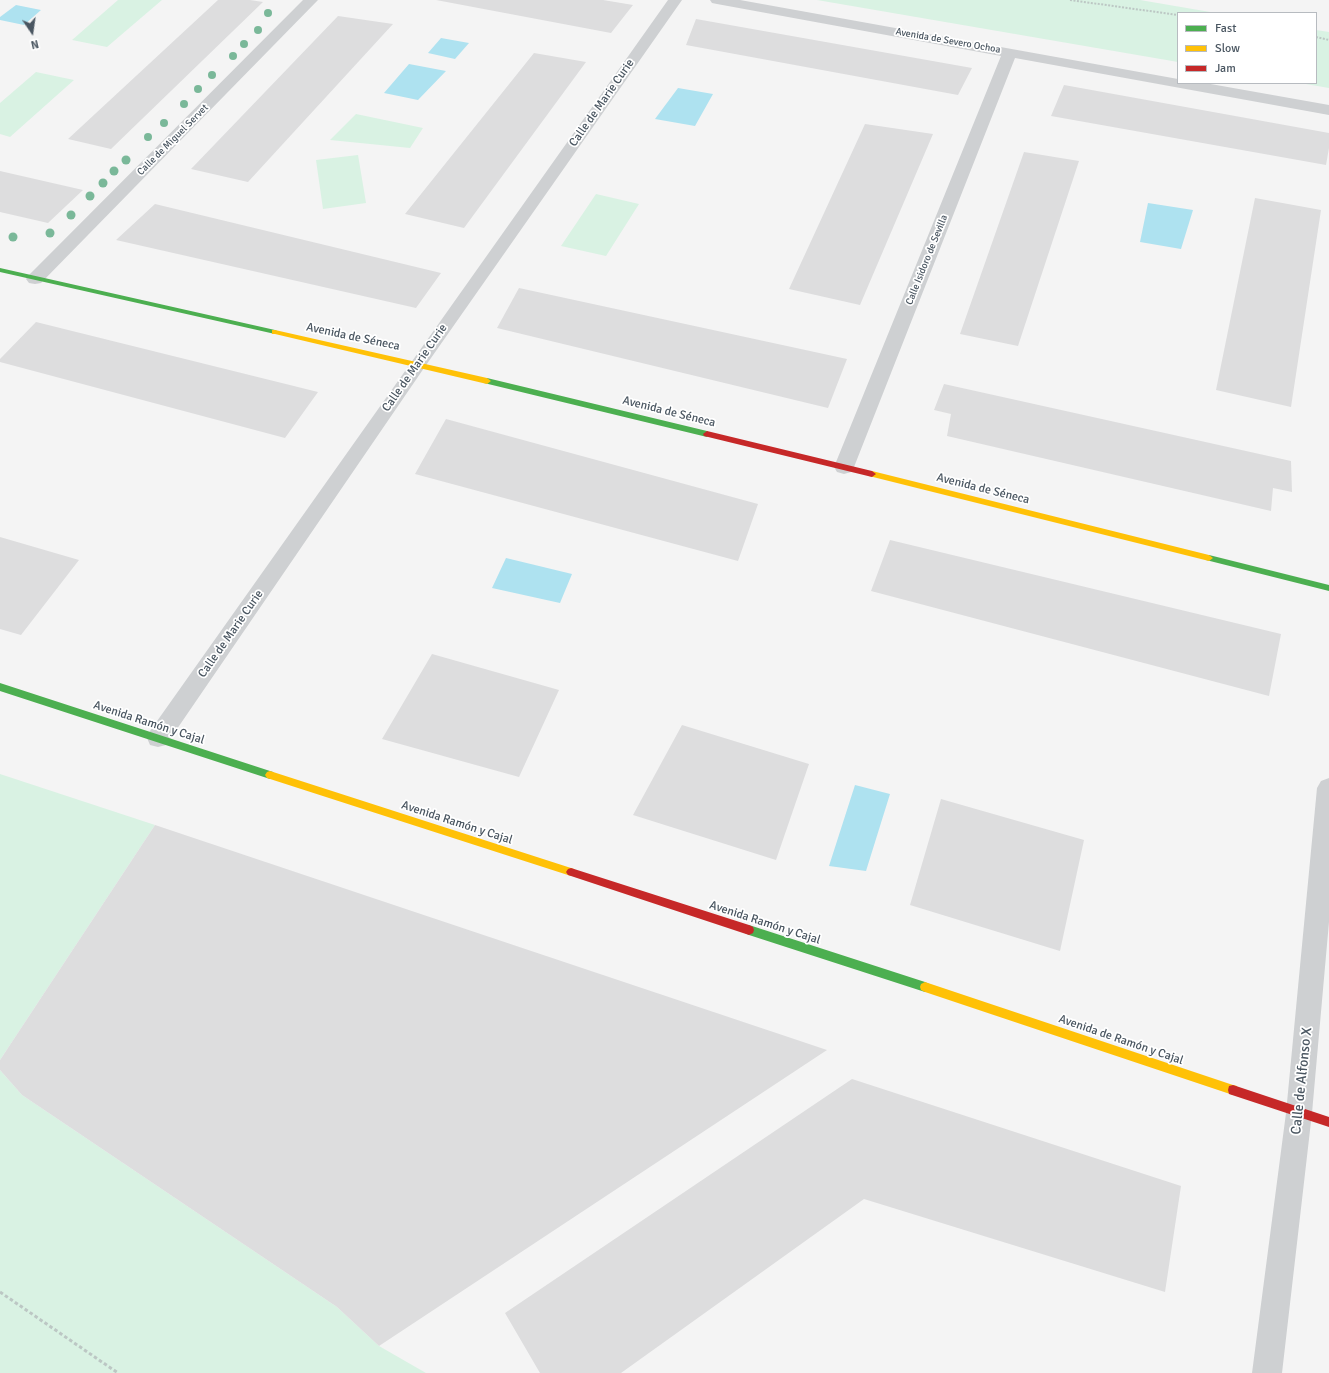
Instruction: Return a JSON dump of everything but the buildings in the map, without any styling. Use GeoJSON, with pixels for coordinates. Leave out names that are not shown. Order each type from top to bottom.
{"type":"FeatureCollection","features":[{"type":"Feature","properties":{"kind":"street","name":"Calle de Miguel Servet"},"geometry":{"type":"LineString","coordinates":[[35,279],[311,0]]}},
{"type":"Feature","properties":{"kind":"street","name":"Calle de Marie Curie"},"geometry":{"type":"LineString","coordinates":[[158,738],[418,364],[675,0]]}},
{"type":"Feature","properties":{"kind":"street","name":"Avenida de Severo Ochoa"},"geometry":{"type":"LineString","coordinates":[[717,0],[1177,83]]}},
{"type":"Feature","properties":{"kind":"street","name":"Calle Isidoro de Sevilla"},"geometry":{"type":"LineString","coordinates":[[844,467],[1010,52]]}},
{"type":"Feature","properties":{"kind":"street","name":"Avenida de Severo Ochoa"},"geometry":{"type":"LineString","coordinates":[[1185,84],[1329,110]]}},
{"type":"Feature","properties":{"kind":"street","name":"Avenida de Séneca"},"geometry":{"type":"LineString","coordinates":[[0,270],[418,364],[844,467],[1329,588]]}},
{"type":"Feature","properties":{"kind":"street","name":"Avenida Ramón y Cajal"},"geometry":{"type":"LineString","coordinates":[[0,687],[906,981]]}},
{"type":"Feature","properties":{"kind":"street","name":"Calle de Alfonso X"},"geometry":{"type":"LineString","coordinates":[[1267,1373],[1299,1113],[1329,788]]}},
{"type":"Feature","properties":{"kind":"street","name":"Avenida de Ramón y Cajal"},"geometry":{"type":"LineString","coordinates":[[906,981],[1329,1122]]}},
{"type":"Feature","properties":{"kind":"path"},"geometry":{"type":"LineString","coordinates":[[1070,0],[1177,15]]}},
{"type":"Feature","properties":{"kind":"path"},"geometry":{"type":"LineString","coordinates":[[1317,38],[1329,40]]}},
{"type":"Feature","properties":{"kind":"path"},"geometry":{"type":"LineString","coordinates":[[0,1292],[118,1373]]}},
{"type":"Feature","properties":{"kind":"green space"},"geometry":{"type":"Polygon","coordinates":[[[118,0],[162,0],[107,47],[72,40],[118,0]]]}},
{"type":"Feature","properties":{"kind":"green space"},"geometry":{"type":"Polygon","coordinates":[[[817,0],[1140,0],[1210,12],[1177,12],[1177,62],[817,0]]]}},
{"type":"Feature","properties":{"kind":"green space"},"geometry":{"type":"Polygon","coordinates":[[[1317,30],[1329,32],[1329,88],[1306,84],[1317,84],[1317,30]]]}},
{"type":"Feature","properties":{"kind":"green space"},"geometry":{"type":"Polygon","coordinates":[[[36,72],[74,80],[10,137],[0,134],[0,103],[36,72]]]}},
{"type":"Feature","properties":{"kind":"green space"},"geometry":{"type":"Polygon","coordinates":[[[356,114],[423,128],[410,148],[330,140],[356,114]]]}},
{"type":"Feature","properties":{"kind":"green space"},"geometry":{"type":"Polygon","coordinates":[[[358,155],[366,203],[323,209],[316,160],[358,155]]]}},
{"type":"Feature","properties":{"kind":"green space"},"geometry":{"type":"Polygon","coordinates":[[[596,194],[639,204],[606,256],[561,246],[596,194]]]}},
{"type":"Feature","properties":{"kind":"green space"},"geometry":{"type":"Polygon","coordinates":[[[0,774],[155,825],[0,1060],[0,774]]]}},
{"type":"Feature","properties":{"kind":"green space"},"geometry":{"type":"Polygon","coordinates":[[[0,1070],[22,1095],[337,1307],[379,1346],[426,1373],[0,1373],[0,1070]]]}},
{"type":"Feature","properties":{"kind":"water"},"geometry":{"type":"Polygon","coordinates":[[[16,5],[41,10],[24,25],[0,20],[0,17],[16,5]]]}},
{"type":"Feature","properties":{"kind":"water"},"geometry":{"type":"Polygon","coordinates":[[[441,38],[469,43],[455,59],[428,53],[441,38]]]}},
{"type":"Feature","properties":{"kind":"water"},"geometry":{"type":"Polygon","coordinates":[[[409,64],[446,71],[418,100],[384,93],[409,64]]]}},
{"type":"Feature","properties":{"kind":"water"},"geometry":{"type":"Polygon","coordinates":[[[678,88],[713,94],[695,126],[655,119],[678,88]]]}},
{"type":"Feature","properties":{"kind":"water"},"geometry":{"type":"Polygon","coordinates":[[[1148,203],[1193,210],[1181,249],[1140,242],[1148,203]]]}},
{"type":"Feature","properties":{"kind":"water"},"geometry":{"type":"Polygon","coordinates":[[[506,558],[572,574],[560,603],[492,588],[506,558]]]}},
{"type":"Feature","properties":{"kind":"water"},"geometry":{"type":"Polygon","coordinates":[[[855,785],[890,794],[866,871],[829,866],[855,785]]]}},
{"type":"Feature","properties":{"kind":"traffic: fast"},"geometry":{"type":"LineString","coordinates":[[0,270],[275,332]]}},
{"type":"Feature","properties":{"kind":"traffic: fast"},"geometry":{"type":"LineString","coordinates":[[487,381],[707,434]]}},
{"type":"Feature","properties":{"kind":"traffic: fast"},"geometry":{"type":"LineString","coordinates":[[1209,558],[1329,588]]}},
{"type":"Feature","properties":{"kind":"traffic: fast"},"geometry":{"type":"LineString","coordinates":[[0,687],[270,775]]}},
{"type":"Feature","properties":{"kind":"traffic: fast"},"geometry":{"type":"LineString","coordinates":[[749,930],[925,987]]}},
{"type":"Feature","properties":{"kind":"traffic: slow"},"geometry":{"type":"LineString","coordinates":[[275,332],[487,381]]}},
{"type":"Feature","properties":{"kind":"traffic: slow"},"geometry":{"type":"LineString","coordinates":[[872,474],[1209,558]]}},
{"type":"Feature","properties":{"kind":"traffic: slow"},"geometry":{"type":"LineString","coordinates":[[270,775],[571,872]]}},
{"type":"Feature","properties":{"kind":"traffic: slow"},"geometry":{"type":"LineString","coordinates":[[925,987],[1233,1090]]}},
{"type":"Feature","properties":{"kind":"traffic: jam"},"geometry":{"type":"LineString","coordinates":[[707,434],[872,474]]}},
{"type":"Feature","properties":{"kind":"traffic: jam"},"geometry":{"type":"LineString","coordinates":[[571,872],[749,930]]}},
{"type":"Feature","properties":{"kind":"traffic: jam"},"geometry":{"type":"LineString","coordinates":[[1233,1090],[1329,1122]]}}]}
